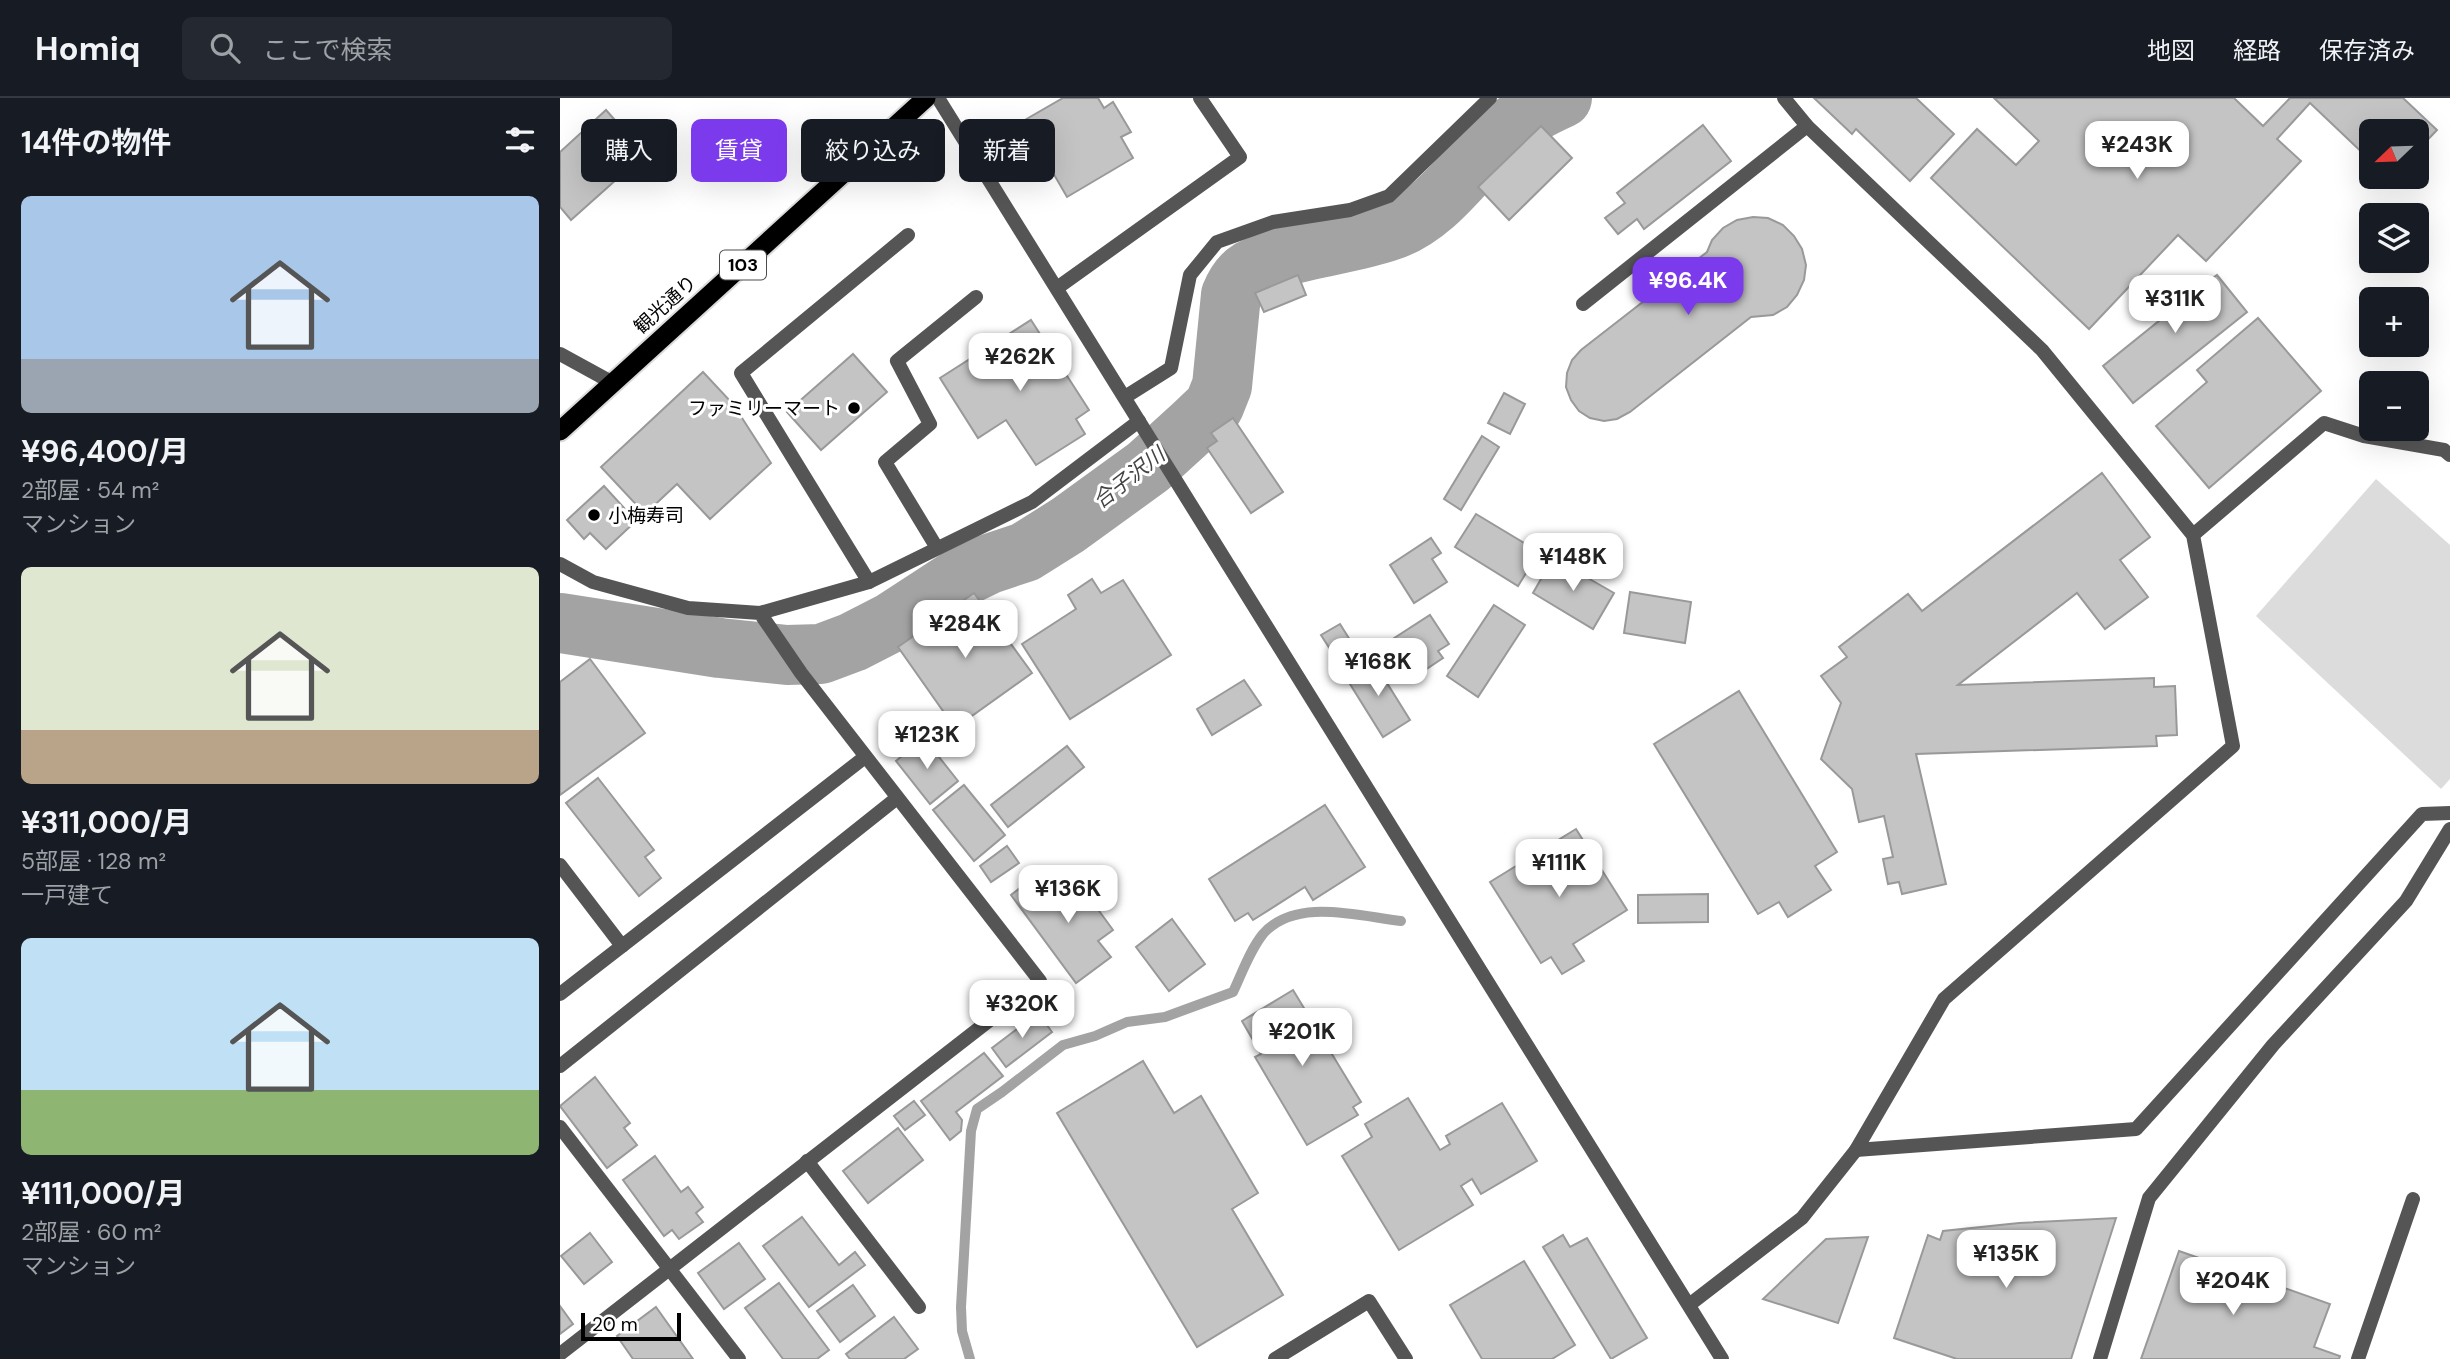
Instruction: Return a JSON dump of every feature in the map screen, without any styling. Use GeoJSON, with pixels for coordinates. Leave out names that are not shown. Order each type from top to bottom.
{"type":"FeatureCollection","features":[{"type":"Feature","properties":{"kind":"highway","name":"観光通り"},"geometry":{"type":"LineString","coordinates":[[560,431],[926,98]]}},
{"type":"Feature","properties":{"kind":"street"},"geometry":{"type":"LineString","coordinates":[[938,98],[1722,1359]]}},
{"type":"Feature","properties":{"kind":"street"},"geometry":{"type":"LineString","coordinates":[[1057,288],[1240,158],[1200,98]]}},
{"type":"Feature","properties":{"kind":"street"},"geometry":{"type":"LineString","coordinates":[[1125,397],[1171,368],[1190,275],[1217,242],[1273,222],[1350,210],[1389,196],[1490,98]]}},
{"type":"Feature","properties":{"kind":"street"},"geometry":{"type":"LineString","coordinates":[[1689,1305],[1802,1218],[1856,1150],[1944,999],[2233,746],[2193,535],[2042,350],[1807,126],[1784,98]]}},
{"type":"Feature","properties":{"kind":"street"},"geometry":{"type":"LineString","coordinates":[[1583,304],[1807,126]]}},
{"type":"Feature","properties":{"kind":"street"},"geometry":{"type":"LineString","coordinates":[[869,582],[741,373],[908,235]]}},
{"type":"Feature","properties":{"kind":"street"},"geometry":{"type":"LineString","coordinates":[[937,548],[885,462],[930,424],[897,361],[976,297]]}},
{"type":"Feature","properties":{"kind":"street"},"geometry":{"type":"LineString","coordinates":[[560,354],[613,383]]}},
{"type":"Feature","properties":{"kind":"street"},"geometry":{"type":"LineString","coordinates":[[2193,535],[2324,423],[2364,436],[2444,450],[2450,455]]}},
{"type":"Feature","properties":{"kind":"street"},"geometry":{"type":"LineString","coordinates":[[560,564],[593,582],[688,608],[760,613],[869,582],[1032,502],[1142,426]]}},
{"type":"Feature","properties":{"kind":"street"},"geometry":{"type":"LineString","coordinates":[[560,1354],[1040,981],[801,673],[760,613]]}},
{"type":"Feature","properties":{"kind":"street"},"geometry":{"type":"LineString","coordinates":[[560,994],[865,757]]}},
{"type":"Feature","properties":{"kind":"street"},"geometry":{"type":"LineString","coordinates":[[560,1066],[897,798]]}},
{"type":"Feature","properties":{"kind":"street"},"geometry":{"type":"LineString","coordinates":[[1856,1150],[2136,1129],[2422,814],[2450,813]]}},
{"type":"Feature","properties":{"kind":"street"},"geometry":{"type":"LineString","coordinates":[[2100,1359],[2149,1198],[2273,1045],[2406,901],[2450,829]]}},
{"type":"Feature","properties":{"kind":"street"},"geometry":{"type":"LineString","coordinates":[[560,865],[622,946]]}},
{"type":"Feature","properties":{"kind":"street"},"geometry":{"type":"LineString","coordinates":[[560,1127],[739,1359]]}},
{"type":"Feature","properties":{"kind":"street"},"geometry":{"type":"LineString","coordinates":[[807,1161],[919,1307]]}},
{"type":"Feature","properties":{"kind":"street"},"geometry":{"type":"LineString","coordinates":[[2358,1359],[2413,1199]]}},
{"type":"Feature","properties":{"kind":"street"},"geometry":{"type":"LineString","coordinates":[[1275,1359],[1369,1301],[1406,1359]]}},
{"type":"Feature","properties":{"kind":"shaded area"},"geometry":{"type":"Polygon","coordinates":[[[2376,479],[2450,545],[2450,779],[2441,789],[2256,616],[2376,479]]]}},
{"type":"Feature","properties":{"kind":"building"},"geometry":{"type":"Polygon","coordinates":[[[1063,98],[1098,98],[1104,108],[1113,102],[1131,132],[1121,137],[1133,158],[1067,197],[1055,176],[1055,119],[1026,119],[1063,98]]]}},
{"type":"Feature","properties":{"kind":"building"},"geometry":{"type":"Polygon","coordinates":[[[1814,98],[1916,98],[1954,134],[1910,181],[1856,129],[1852,134],[1814,98]]]}},
{"type":"Feature","properties":{"kind":"building"},"geometry":{"type":"Polygon","coordinates":[[[1994,98],[2234,98],[2263,126],[2290,98],[2403,98],[2425,119],[2359,119],[2359,150],[2310,103],[2277,139],[2301,161],[2206,261],[2178,235],[2089,329],[1931,178],[1977,129],[2016,165],[2039,141],[1994,98]]]}},
{"type":"Feature","properties":{"kind":"building"},"geometry":{"type":"Polygon","coordinates":[[[606,110],[614,119],[596,119],[606,110]]]}},
{"type":"Feature","properties":{"kind":"building"},"geometry":{"type":"Polygon","coordinates":[[[2429,122],[2437,130],[2429,138],[2429,122]]]}},
{"type":"Feature","properties":{"kind":"building"},"geometry":{"type":"Polygon","coordinates":[[[1703,125],[1731,161],[1644,229],[1637,219],[1618,234],[1605,218],[1625,203],[1617,193],[1703,125]]]}},
{"type":"Feature","properties":{"kind":"building"},"geometry":{"type":"Polygon","coordinates":[[[1541,126],[1572,158],[1509,220],[1478,187],[1541,126]]]}},
{"type":"Feature","properties":{"kind":"building"},"geometry":{"type":"Polygon","coordinates":[[[581,133],[581,182],[614,182],[571,220],[560,207],[560,152],[581,133]]]}},
{"type":"Feature","properties":{"kind":"building"},"geometry":{"type":"Polygon","coordinates":[[[1768,218],[1783,225],[1802,249],[1806,265],[1804,280],[1787,307],[1773,315],[1751,317],[1630,412],[1617,419],[1604,421],[1590,418],[1579,411],[1566,387],[1572,360],[1581,350],[1707,252],[1712,240],[1723,228],[1737,220],[1768,218]]]}},
{"type":"Feature","properties":{"kind":"building"},"geometry":{"type":"Polygon","coordinates":[[[1298,275],[1306,295],[1264,312],[1255,293],[1298,275]]]}},
{"type":"Feature","properties":{"kind":"building"},"geometry":{"type":"Polygon","coordinates":[[[2217,275],[2247,312],[2133,403],[2103,366],[2165,316],[2153,302],[2185,277],[2196,291],[2217,275]]]}},
{"type":"Feature","properties":{"kind":"building"},"geometry":{"type":"Polygon","coordinates":[[[2258,318],[2321,391],[2209,488],[2156,426],[2207,382],[2197,370],[2258,318]]]}},
{"type":"Feature","properties":{"kind":"building"},"geometry":{"type":"Polygon","coordinates":[[[1031,320],[1089,410],[1076,419],[1085,434],[1036,465],[1006,420],[978,438],[940,378],[1031,320]]]}},
{"type":"Feature","properties":{"kind":"building"},"geometry":{"type":"Polygon","coordinates":[[[853,354],[887,392],[821,450],[787,412],[853,354]]]}},
{"type":"Feature","properties":{"kind":"building"},"geometry":{"type":"Polygon","coordinates":[[[703,372],[733,404],[771,463],[710,519],[677,484],[645,514],[601,467],[703,372]]]}},
{"type":"Feature","properties":{"kind":"building"},"geometry":{"type":"Polygon","coordinates":[[[1504,393],[1525,404],[1510,434],[1488,423],[1504,393]]]}},
{"type":"Feature","properties":{"kind":"building"},"geometry":{"type":"Polygon","coordinates":[[[1233,418],[1283,492],[1251,513],[1207,448],[1217,441],[1211,433],[1233,418]]]}},
{"type":"Feature","properties":{"kind":"building"},"geometry":{"type":"Polygon","coordinates":[[[1482,436],[1499,447],[1461,510],[1444,499],[1482,436]]]}},
{"type":"Feature","properties":{"kind":"building"},"geometry":{"type":"Polygon","coordinates":[[[2102,473],[2150,537],[2120,560],[2148,597],[2105,629],[2077,593],[1958,685],[2154,678],[2154,687],[2175,686],[2177,735],[2156,736],[2157,746],[1916,754],[1946,884],[1902,894],[1899,882],[1888,884],[1883,859],[1893,857],[1884,816],[1859,822],[1852,789],[1821,759],[1841,703],[1821,676],[1847,657],[1839,647],[1908,594],[1922,611],[2102,473]]]}},
{"type":"Feature","properties":{"kind":"building"},"geometry":{"type":"Polygon","coordinates":[[[604,486],[636,521],[606,549],[590,533],[584,539],[567,520],[604,486]]]}},
{"type":"Feature","properties":{"kind":"building"},"geometry":{"type":"Polygon","coordinates":[[[1476,514],[1539,552],[1518,586],[1455,547],[1476,514]]]}},
{"type":"Feature","properties":{"kind":"building"},"geometry":{"type":"Polygon","coordinates":[[[1431,538],[1441,553],[1432,559],[1447,582],[1414,603],[1390,565],[1431,538]]]}},
{"type":"Feature","properties":{"kind":"building"},"geometry":{"type":"Polygon","coordinates":[[[1553,558],[1614,593],[1593,629],[1533,593],[1553,558]]]}},
{"type":"Feature","properties":{"kind":"building"},"geometry":{"type":"Polygon","coordinates":[[[1092,579],[1101,593],[1123,580],[1171,655],[1070,719],[1022,644],[1076,609],[1068,595],[1092,579]]]}},
{"type":"Feature","properties":{"kind":"building"},"geometry":{"type":"Polygon","coordinates":[[[1630,592],[1691,602],[1685,643],[1624,633],[1630,592]]]}},
{"type":"Feature","properties":{"kind":"building"},"geometry":{"type":"Polygon","coordinates":[[[974,593],[1032,673],[955,728],[898,647],[974,593]]]}},
{"type":"Feature","properties":{"kind":"building"},"geometry":{"type":"Polygon","coordinates":[[[1494,605],[1525,625],[1478,697],[1447,676],[1494,605]]]}},
{"type":"Feature","properties":{"kind":"building"},"geometry":{"type":"Polygon","coordinates":[[[1430,615],[1449,644],[1438,651],[1443,658],[1413,678],[1408,670],[1404,673],[1385,644],[1430,615]]]}},
{"type":"Feature","properties":{"kind":"building"},"geometry":{"type":"Polygon","coordinates":[[[1340,624],[1355,648],[1337,660],[1321,635],[1340,624]]]}},
{"type":"Feature","properties":{"kind":"building"},"geometry":{"type":"Polygon","coordinates":[[[590,659],[645,733],[560,795],[560,682],[590,659]]]}},
{"type":"Feature","properties":{"kind":"building"},"geometry":{"type":"Polygon","coordinates":[[[1372,659],[1410,720],[1383,737],[1345,676],[1372,659]]]}},
{"type":"Feature","properties":{"kind":"building"},"geometry":{"type":"Polygon","coordinates":[[[1244,680],[1261,705],[1212,735],[1197,709],[1244,680]]]}},
{"type":"Feature","properties":{"kind":"building"},"geometry":{"type":"Polygon","coordinates":[[[1739,691],[1837,852],[1815,866],[1831,890],[1788,917],[1779,902],[1758,914],[1654,744],[1739,691]]]}},
{"type":"Feature","properties":{"kind":"building"},"geometry":{"type":"Polygon","coordinates":[[[924,738],[958,781],[930,804],[896,761],[924,738]]]}},
{"type":"Feature","properties":{"kind":"building"},"geometry":{"type":"Polygon","coordinates":[[[1067,746],[1084,767],[1008,827],[991,805],[1067,746]]]}},
{"type":"Feature","properties":{"kind":"building"},"geometry":{"type":"Polygon","coordinates":[[[598,778],[654,850],[645,857],[661,878],[639,896],[566,803],[598,778]]]}},
{"type":"Feature","properties":{"kind":"building"},"geometry":{"type":"Polygon","coordinates":[[[964,785],[1005,835],[974,861],[933,810],[964,785]]]}},
{"type":"Feature","properties":{"kind":"building"},"geometry":{"type":"Polygon","coordinates":[[[1325,805],[1365,867],[1313,900],[1305,887],[1253,920],[1248,913],[1235,921],[1209,879],[1325,805]]]}},
{"type":"Feature","properties":{"kind":"building"},"geometry":{"type":"Polygon","coordinates":[[[1576,829],[1627,910],[1573,944],[1584,961],[1562,974],[1551,957],[1541,963],[1490,882],[1576,829]]]}},
{"type":"Feature","properties":{"kind":"building"},"geometry":{"type":"Polygon","coordinates":[[[1007,846],[1019,863],[991,882],[980,866],[1007,846]]]}},
{"type":"Feature","properties":{"kind":"building"},"geometry":{"type":"Polygon","coordinates":[[[1072,874],[1113,930],[1098,941],[1111,957],[1076,983],[1011,895],[1029,881],[1041,897],[1072,874]]]}},
{"type":"Feature","properties":{"kind":"building"},"geometry":{"type":"Polygon","coordinates":[[[1708,894],[1708,922],[1638,923],[1638,895],[1708,894]]]}},
{"type":"Feature","properties":{"kind":"building"},"geometry":{"type":"Polygon","coordinates":[[[1172,919],[1205,964],[1169,991],[1136,947],[1172,919]]]}},
{"type":"Feature","properties":{"kind":"building"},"geometry":{"type":"Polygon","coordinates":[[[1293,990],[1361,1102],[1353,1107],[1358,1115],[1307,1145],[1255,1057],[1261,1054],[1242,1021],[1293,990]]]}},
{"type":"Feature","properties":{"kind":"building"},"geometry":{"type":"Polygon","coordinates":[[[1038,1013],[1052,1032],[1006,1067],[992,1048],[1038,1013]]]}},
{"type":"Feature","properties":{"kind":"building"},"geometry":{"type":"Polygon","coordinates":[[[984,1053],[1003,1076],[956,1112],[962,1120],[961,1131],[950,1140],[921,1101],[984,1053]]]}},
{"type":"Feature","properties":{"kind":"building"},"geometry":{"type":"Polygon","coordinates":[[[1143,1061],[1174,1113],[1201,1096],[1258,1193],[1232,1209],[1283,1295],[1197,1347],[1057,1113],[1143,1061]]]}},
{"type":"Feature","properties":{"kind":"building"},"geometry":{"type":"Polygon","coordinates":[[[595,1077],[630,1123],[624,1128],[637,1145],[607,1168],[560,1106],[595,1077]]]}},
{"type":"Feature","properties":{"kind":"building"},"geometry":{"type":"Polygon","coordinates":[[[1408,1098],[1440,1150],[1450,1144],[1446,1136],[1502,1103],[1537,1161],[1481,1194],[1472,1179],[1461,1186],[1473,1205],[1399,1250],[1342,1156],[1372,1137],[1365,1124],[1408,1098]]]}},
{"type":"Feature","properties":{"kind":"building"},"geometry":{"type":"Polygon","coordinates":[[[914,1101],[925,1115],[905,1130],[894,1116],[914,1101]]]}},
{"type":"Feature","properties":{"kind":"building"},"geometry":{"type":"Polygon","coordinates":[[[898,1128],[923,1160],[868,1203],[843,1171],[898,1128]]]}},
{"type":"Feature","properties":{"kind":"building"},"geometry":{"type":"Polygon","coordinates":[[[655,1156],[681,1192],[688,1187],[703,1207],[696,1213],[703,1222],[679,1239],[672,1230],[664,1236],[623,1180],[655,1156]]]}},
{"type":"Feature","properties":{"kind":"building"},"geometry":{"type":"Polygon","coordinates":[[[802,1217],[839,1265],[855,1252],[865,1265],[809,1307],[763,1246],[802,1217]]]}},
{"type":"Feature","properties":{"kind":"building"},"geometry":{"type":"Polygon","coordinates":[[[2116,1218],[2071,1359],[1957,1359],[1894,1338],[1928,1235],[1940,1240],[1943,1231],[2019,1223],[2116,1218]]]}},
{"type":"Feature","properties":{"kind":"building"},"geometry":{"type":"Polygon","coordinates":[[[590,1233],[612,1262],[584,1284],[561,1256],[590,1233]]]}},
{"type":"Feature","properties":{"kind":"building"},"geometry":{"type":"Polygon","coordinates":[[[1563,1235],[1570,1247],[1587,1238],[1647,1338],[1611,1359],[1543,1247],[1563,1235]]]}},
{"type":"Feature","properties":{"kind":"building"},"geometry":{"type":"Polygon","coordinates":[[[1868,1237],[1838,1323],[1763,1299],[1826,1239],[1868,1237]]]}},
{"type":"Feature","properties":{"kind":"building"},"geometry":{"type":"Polygon","coordinates":[[[739,1243],[765,1279],[724,1309],[698,1273],[739,1243]]]}},
{"type":"Feature","properties":{"kind":"building"},"geometry":{"type":"Polygon","coordinates":[[[2179,1251],[2330,1304],[2314,1347],[2340,1356],[2339,1359],[2141,1359],[2179,1251]]]}},
{"type":"Feature","properties":{"kind":"building"},"geometry":{"type":"Polygon","coordinates":[[[1524,1261],[1575,1345],[1552,1359],[1482,1359],[1450,1305],[1524,1261]]]}},
{"type":"Feature","properties":{"kind":"building"},"geometry":{"type":"Polygon","coordinates":[[[779,1283],[829,1350],[817,1359],[783,1359],[745,1308],[779,1283]]]}},
{"type":"Feature","properties":{"kind":"building"},"geometry":{"type":"Polygon","coordinates":[[[853,1285],[875,1316],[840,1342],[817,1311],[853,1285]]]}},
{"type":"Feature","properties":{"kind":"building"},"geometry":{"type":"Polygon","coordinates":[[[560,1306],[573,1324],[560,1334],[560,1306]]]}},
{"type":"Feature","properties":{"kind":"building"},"geometry":{"type":"Polygon","coordinates":[[[656,1307],[693,1359],[633,1359],[617,1336],[656,1307]]]}},
{"type":"Feature","properties":{"kind":"building"},"geometry":{"type":"Polygon","coordinates":[[[894,1317],[918,1349],[904,1359],[850,1359],[846,1354],[894,1317]]]}},
{"type":"Feature","properties":{"kind":"waterway","name":"合子沢川"},"geometry":{"type":"LineString","coordinates":[[560,623],[720,648],[787,655],[821,654],[853,642],[892,622],[958,579],[989,564],[1025,552],[1068,525],[1148,467],[1214,406],[1222,386],[1231,295],[1246,272],[1282,257],[1372,236],[1406,224],[1435,203],[1505,131],[1528,115],[1562,98]]}},
{"type":"Feature","properties":{"kind":"waterway"},"geometry":{"type":"LineString","coordinates":[[970,1359],[962,1331],[961,1307],[971,1131],[977,1109],[1063,1045],[1095,1036],[1127,1022],[1165,1017],[1233,992],[1258,940],[1276,923],[1309,912],[1347,913],[1401,921]]}},
{"type":"Feature","properties":{"kind":"place","name":"ファミリーマート"},"geometry":{"type":"Point","coordinates":[854,408]}},
{"type":"Feature","properties":{"kind":"place","name":"小梅寿司"},"geometry":{"type":"Point","coordinates":[594,515]}}]}
